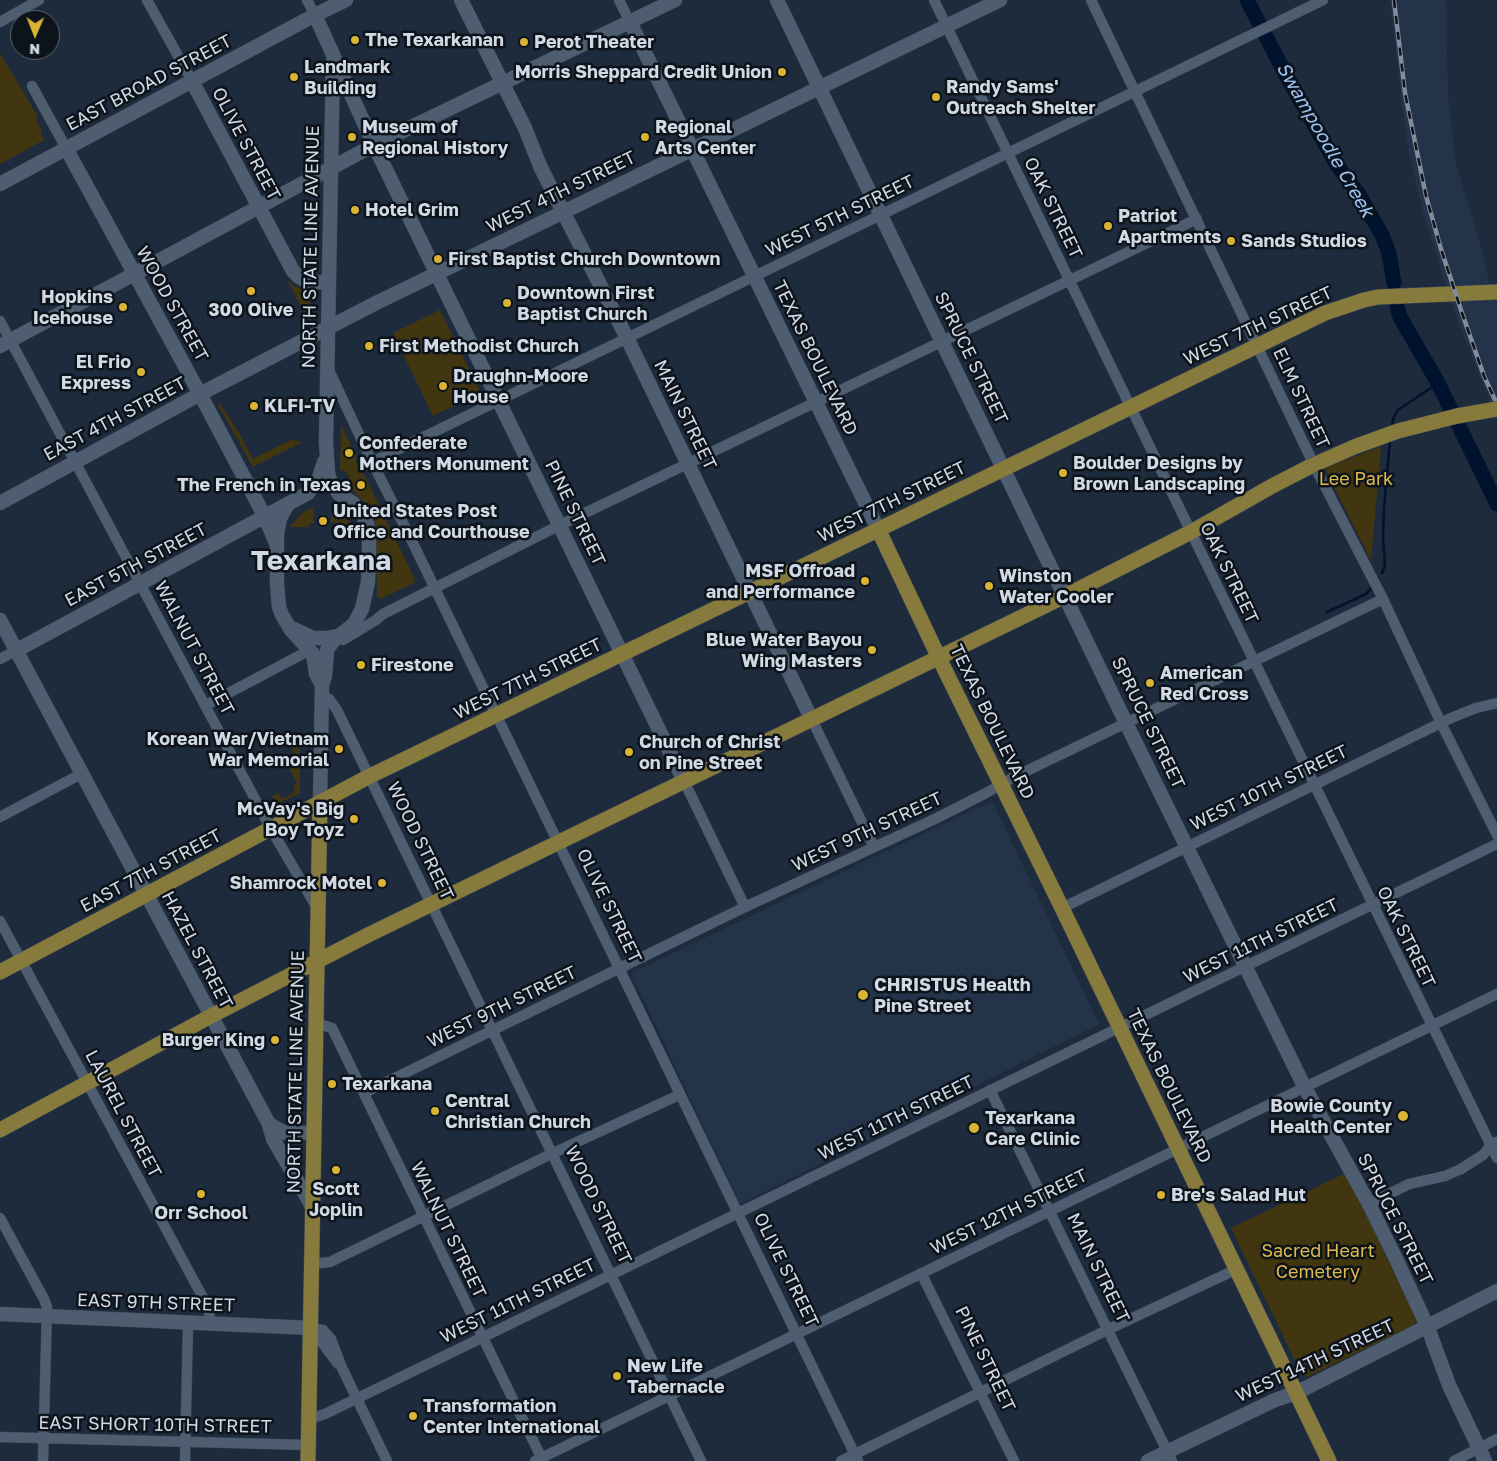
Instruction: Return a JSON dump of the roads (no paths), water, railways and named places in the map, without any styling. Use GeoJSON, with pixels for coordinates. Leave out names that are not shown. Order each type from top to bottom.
{"type":"FeatureCollection","features":[{"type":"Feature","properties":{"kind":"main road","name":"WEST 7TH STREET"},"geometry":{"type":"LineString","coordinates":[[320,802],[750,591],[1325,313],[1364,300],[1397,295],[1497,292]]}},
{"type":"Feature","properties":{"kind":"main road"},"geometry":{"type":"LineString","coordinates":[[0,1130],[317,961],[1065,596],[1191,532],[1274,485],[1328,458],[1398,432],[1457,416],[1497,409]]}},
{"type":"Feature","properties":{"kind":"main road","name":"TEXAS BOULEVARD"},"geometry":{"type":"LineString","coordinates":[[879,530],[939,658],[1330,1461]]}},
{"type":"Feature","properties":{"kind":"main road","name":"EAST 7TH STREET"},"geometry":{"type":"LineString","coordinates":[[0,972],[320,802]]}},
{"type":"Feature","properties":{"kind":"main road","name":"NORTH STATE LINE AVENUE"},"geometry":{"type":"LineString","coordinates":[[308,1461],[320,802]]}},
{"type":"Feature","properties":{"kind":"street"},"geometry":{"type":"LineString","coordinates":[[0,22],[39,0]]}},
{"type":"Feature","properties":{"kind":"street","name":"OLIVE STREET"},"geometry":{"type":"LineString","coordinates":[[147,0],[293,271],[306,281],[329,282]]}},
{"type":"Feature","properties":{"kind":"street","name":"PINE STREET"},"geometry":{"type":"LineString","coordinates":[[307,0],[333,52],[374,145],[623,653],[744,907]]}},
{"type":"Feature","properties":{"kind":"street","name":"EAST BROAD STREET"},"geometry":{"type":"LineString","coordinates":[[0,184],[346,0]]}},
{"type":"Feature","properties":{"kind":"street","name":"MAIN STREET"},"geometry":{"type":"LineString","coordinates":[[461,0],[532,142],[540,166],[627,338],[874,847]]}},
{"type":"Feature","properties":{"kind":"street","name":"TEXAS BOULEVARD"},"geometry":{"type":"LineString","coordinates":[[619,0],[879,530]]}},
{"type":"Feature","properties":{"kind":"street"},"geometry":{"type":"LineString","coordinates":[[5,343],[374,145],[675,0]]}},
{"type":"Feature","properties":{"kind":"street","name":"SPRUCE STREET"},"geometry":{"type":"LineString","coordinates":[[777,0],[1126,723],[1304,1086],[1369,1204],[1397,1261],[1428,1328],[1446,1378],[1485,1461]]}},
{"type":"Feature","properties":{"kind":"street","name":"OAK STREET"},"geometry":{"type":"LineString","coordinates":[[934,0],[1372,905],[1494,1143],[1497,1158]]}},
{"type":"Feature","properties":{"kind":"street","name":"WEST 4TH STREET"},"geometry":{"type":"LineString","coordinates":[[328,327],[1000,0]]}},
{"type":"Feature","properties":{"kind":"street","name":"ELM STREET"},"geometry":{"type":"LineString","coordinates":[[1091,0],[1316,469],[1383,599],[1441,723],[1497,835]]}},
{"type":"Feature","properties":{"kind":"street","name":"WEST 5TH STREET"},"geometry":{"type":"LineString","coordinates":[[372,462],[1323,0]]}},
{"type":"Feature","properties":{"kind":"street","name":"NORTH STATE LINE AVENUE"},"geometry":{"type":"LineString","coordinates":[[320,802],[322,690],[326,656],[329,646],[338,636],[354,624],[365,599],[368,582],[368,526],[363,515],[353,502],[339,494],[328,477],[326,442],[333,52]]}},
{"type":"Feature","properties":{"kind":"street","name":"WOOD STREET"},"geometry":{"type":"LineString","coordinates":[[32,86],[200,394],[265,517],[276,543]]}},
{"type":"Feature","properties":{"kind":"street"},"geometry":{"type":"LineString","coordinates":[[326,656],[337,644],[381,615],[434,587],[687,463],[1197,220]]}},
{"type":"Feature","properties":{"kind":"street","name":"WALNUT STREET"},"geometry":{"type":"LineString","coordinates":[[0,321],[5,343],[75,462],[271,829],[318,910]]}},
{"type":"Feature","properties":{"kind":"street","name":"EAST 4TH STREET"},"geometry":{"type":"LineString","coordinates":[[0,503],[328,327]]}},
{"type":"Feature","properties":{"kind":"street","name":"OLIVE STREET"},"geometry":{"type":"LineString","coordinates":[[327,367],[856,1458]]}},
{"type":"Feature","properties":{"kind":"street","name":"NORTH STATE LINE AVENUE"},"geometry":{"type":"LineString","coordinates":[[322,690],[310,650],[291,630],[279,607],[276,543],[280,518],[289,504],[308,493],[315,486],[322,473],[326,442]]}},
{"type":"Feature","properties":{"kind":"street"},"geometry":{"type":"LineString","coordinates":[[308,493],[325,491],[339,494]]}},
{"type":"Feature","properties":{"kind":"street","name":"EAST 5TH STREET"},"geometry":{"type":"LineString","coordinates":[[0,659],[289,504]]}},
{"type":"Feature","properties":{"kind":"street"},"geometry":{"type":"LineString","coordinates":[[365,599],[371,612],[381,615]]}},
{"type":"Feature","properties":{"kind":"street","name":"WEST 9TH STREET"},"geometry":{"type":"LineString","coordinates":[[364,1093],[744,907],[937,818],[1126,723],[1383,599]]}},
{"type":"Feature","properties":{"kind":"street","name":"HAZEL STREET"},"geometry":{"type":"LineString","coordinates":[[0,620],[269,1124],[273,1139],[312,1206]]}},
{"type":"Feature","properties":{"kind":"street"},"geometry":{"type":"LineString","coordinates":[[286,622],[297,632],[313,638],[338,636]]}},
{"type":"Feature","properties":{"kind":"street"},"geometry":{"type":"LineString","coordinates":[[206,705],[310,650]]}},
{"type":"Feature","properties":{"kind":"street","name":"WOOD STREET"},"geometry":{"type":"LineString","coordinates":[[322,690],[337,710],[701,1461]]}},
{"type":"Feature","properties":{"kind":"street","name":"WEST 10TH STREET"},"geometry":{"type":"LineString","coordinates":[[1062,908],[1462,713],[1495,703]]}},
{"type":"Feature","properties":{"kind":"street"},"geometry":{"type":"LineString","coordinates":[[0,817],[81,774]]}},
{"type":"Feature","properties":{"kind":"street","name":"WEST 11TH STREET"},"geometry":{"type":"LineString","coordinates":[[309,1419],[325,1414],[1497,844]]}},
{"type":"Feature","properties":{"kind":"street","name":"LAUREL STREET"},"geometry":{"type":"LineString","coordinates":[[0,921],[208,1307],[211,1324]]}},
{"type":"Feature","properties":{"kind":"street","name":"WEST 12TH STREET"},"geometry":{"type":"LineString","coordinates":[[540,1460],[668,1395],[1497,994]]}},
{"type":"Feature","properties":{"kind":"street","name":"WALNUT STREET"},"geometry":{"type":"LineString","coordinates":[[316,1023],[332,1028],[424,1215],[540,1460]]}},
{"type":"Feature","properties":{"kind":"street","name":"MAIN STREET"},"geometry":{"type":"LineString","coordinates":[[990,1090],[1169,1456]]}},
{"type":"Feature","properties":{"kind":"street"},"geometry":{"type":"LineString","coordinates":[[312,1264],[330,1262],[424,1215],[679,1095]]}},
{"type":"Feature","properties":{"kind":"street"},"geometry":{"type":"LineString","coordinates":[[269,1124],[285,1132],[314,1133]]}},
{"type":"Feature","properties":{"kind":"street"},"geometry":{"type":"LineString","coordinates":[[1369,1204],[1409,1184],[1445,1176],[1461,1169],[1483,1156],[1494,1143]]}},
{"type":"Feature","properties":{"kind":"street"},"geometry":{"type":"LineString","coordinates":[[0,1218],[44,1299],[48,1317],[43,1461]]}},
{"type":"Feature","properties":{"kind":"street"},"geometry":{"type":"LineString","coordinates":[[841,1461],[856,1458],[1107,1330],[1237,1269]]}},
{"type":"Feature","properties":{"kind":"street","name":"PINE STREET"},"geometry":{"type":"LineString","coordinates":[[921,1273],[1014,1461]]}},
{"type":"Feature","properties":{"kind":"street","name":"WEST 14TH STREET"},"geometry":{"type":"LineString","coordinates":[[1148,1461],[1169,1456],[1275,1400],[1296,1393],[1428,1328],[1497,1291]]}},
{"type":"Feature","properties":{"kind":"street","name":"EAST 9TH STREET"},"geometry":{"type":"LineString","coordinates":[[0,1314],[311,1328]]}},
{"type":"Feature","properties":{"kind":"street"},"geometry":{"type":"LineString","coordinates":[[185,1461],[188,1323]]}},
{"type":"Feature","properties":{"kind":"street"},"geometry":{"type":"LineString","coordinates":[[311,1328],[321,1329],[327,1333],[334,1345],[342,1368],[387,1461]]}},
{"type":"Feature","properties":{"kind":"street","name":"EAST SHORT 10TH STREET"},"geometry":{"type":"LineString","coordinates":[[0,1437],[308,1444]]}},
{"type":"Feature","properties":{"kind":"street"},"geometry":{"type":"LineString","coordinates":[[1454,1461],[1497,1439]]}},
{"type":"Feature","properties":{"kind":"waterway","name":"Swampoodle Creek"},"geometry":{"type":"LineString","coordinates":[[1247,0],[1288,79],[1337,165],[1358,193],[1382,235],[1389,253],[1394,283]]}},
{"type":"Feature","properties":{"kind":"waterway","name":"Swampoodle Creek"},"geometry":{"type":"LineString","coordinates":[[1397,307],[1400,317],[1438,383],[1497,504]]}},
{"type":"Feature","properties":{"kind":"waterway"},"geometry":{"type":"LineString","coordinates":[[1392,428],[1393,419],[1398,410],[1438,383]]}},
{"type":"Feature","properties":{"kind":"waterway"},"geometry":{"type":"LineString","coordinates":[[1382,573],[1385,565],[1383,537],[1384,507],[1390,440]]}},
{"type":"Feature","properties":{"kind":"waterway"},"geometry":{"type":"LineString","coordinates":[[1327,612],[1366,594],[1372,588]]}},
{"type":"Feature","properties":{"kind":"railway"},"geometry":{"type":"LineString","coordinates":[[1394,0],[1405,93],[1426,196],[1462,313],[1484,376],[1497,404]]}},
{"type":"Feature","properties":{"kind":"place","name":"The Texarkanan"},"geometry":{"type":"Point","coordinates":[355,40]}},
{"type":"Feature","properties":{"kind":"place","name":"Perot Theater"},"geometry":{"type":"Point","coordinates":[524,42]}},
{"type":"Feature","properties":{"kind":"place","name":"Morris Sheppard Credit Union"},"geometry":{"type":"Point","coordinates":[782,72]}},
{"type":"Feature","properties":{"kind":"place","name":"Landmark Building"},"geometry":{"type":"Point","coordinates":[294,77]}},
{"type":"Feature","properties":{"kind":"place","name":"Randy Sams' Outreach Shelter"},"geometry":{"type":"Point","coordinates":[936,97]}},
{"type":"Feature","properties":{"kind":"place","name":"Museum of Regional History"},"geometry":{"type":"Point","coordinates":[352,137]}},
{"type":"Feature","properties":{"kind":"place","name":"Regional Arts Center"},"geometry":{"type":"Point","coordinates":[645,137]}},
{"type":"Feature","properties":{"kind":"place","name":"Hotel Grim"},"geometry":{"type":"Point","coordinates":[355,210]}},
{"type":"Feature","properties":{"kind":"place","name":"Patriot Apartments"},"geometry":{"type":"Point","coordinates":[1108,226]}},
{"type":"Feature","properties":{"kind":"place","name":"Sands Studios"},"geometry":{"type":"Point","coordinates":[1231,241]}},
{"type":"Feature","properties":{"kind":"place","name":"First Baptist Church Downtown"},"geometry":{"type":"Point","coordinates":[438,259]}},
{"type":"Feature","properties":{"kind":"place","name":"300 Olive"},"geometry":{"type":"Point","coordinates":[251,291]}},
{"type":"Feature","properties":{"kind":"place","name":"Downtown First Baptist Church"},"geometry":{"type":"Point","coordinates":[507,303]}},
{"type":"Feature","properties":{"kind":"place","name":"Hopkins Icehouse"},"geometry":{"type":"Point","coordinates":[123,307]}},
{"type":"Feature","properties":{"kind":"place","name":"First Methodist Church"},"geometry":{"type":"Point","coordinates":[369,346]}},
{"type":"Feature","properties":{"kind":"place","name":"El Frio Express"},"geometry":{"type":"Point","coordinates":[141,372]}},
{"type":"Feature","properties":{"kind":"place","name":"Draughn-Moore House"},"geometry":{"type":"Point","coordinates":[443,386]}},
{"type":"Feature","properties":{"kind":"place","name":"KLFI-TV"},"geometry":{"type":"Point","coordinates":[254,406]}},
{"type":"Feature","properties":{"kind":"place","name":"Confederate Mothers Monument"},"geometry":{"type":"Point","coordinates":[349,453]}},
{"type":"Feature","properties":{"kind":"place","name":"Boulder Designs by Brown Landscaping"},"geometry":{"type":"Point","coordinates":[1063,473]}},
{"type":"Feature","properties":{"kind":"place","name":"The French in Texas"},"geometry":{"type":"Point","coordinates":[361,485]}},
{"type":"Feature","properties":{"kind":"place","name":"United States Post Office and Courthouse"},"geometry":{"type":"Point","coordinates":[323,521]}},
{"type":"Feature","properties":{"kind":"place","name":"MSF Offroad and Performance"},"geometry":{"type":"Point","coordinates":[865,581]}},
{"type":"Feature","properties":{"kind":"place","name":"Winston Water Cooler"},"geometry":{"type":"Point","coordinates":[989,586]}},
{"type":"Feature","properties":{"kind":"place","name":"Blue Water Bayou Wing Masters"},"geometry":{"type":"Point","coordinates":[872,650]}},
{"type":"Feature","properties":{"kind":"place","name":"Firestone"},"geometry":{"type":"Point","coordinates":[361,665]}},
{"type":"Feature","properties":{"kind":"place","name":"American Red Cross"},"geometry":{"type":"Point","coordinates":[1150,683]}},
{"type":"Feature","properties":{"kind":"place","name":"Korean War/Vietnam War Memorial"},"geometry":{"type":"Point","coordinates":[339,749]}},
{"type":"Feature","properties":{"kind":"place","name":"Church of Christ on Pine Street"},"geometry":{"type":"Point","coordinates":[629,752]}},
{"type":"Feature","properties":{"kind":"place","name":"McVay's Big Boy Toyz"},"geometry":{"type":"Point","coordinates":[354,819]}},
{"type":"Feature","properties":{"kind":"place","name":"Shamrock Motel"},"geometry":{"type":"Point","coordinates":[382,883]}},
{"type":"Feature","properties":{"kind":"place","name":"CHRISTUS Health Pine Street"},"geometry":{"type":"Point","coordinates":[863,995]}},
{"type":"Feature","properties":{"kind":"place","name":"Burger King"},"geometry":{"type":"Point","coordinates":[275,1040]}},
{"type":"Feature","properties":{"kind":"place","name":"Texarkana"},"geometry":{"type":"Point","coordinates":[332,1084]}},
{"type":"Feature","properties":{"kind":"place","name":"Central Christian Church"},"geometry":{"type":"Point","coordinates":[435,1111]}},
{"type":"Feature","properties":{"kind":"place","name":"Bowie County Health Center"},"geometry":{"type":"Point","coordinates":[1403,1116]}},
{"type":"Feature","properties":{"kind":"place","name":"Texarkana Care Clinic"},"geometry":{"type":"Point","coordinates":[974,1128]}},
{"type":"Feature","properties":{"kind":"place","name":"Scott Joplin"},"geometry":{"type":"Point","coordinates":[336,1170]}},
{"type":"Feature","properties":{"kind":"place","name":"Orr School"},"geometry":{"type":"Point","coordinates":[201,1194]}},
{"type":"Feature","properties":{"kind":"place","name":"Bre's Salad Hut"},"geometry":{"type":"Point","coordinates":[1161,1195]}},
{"type":"Feature","properties":{"kind":"place","name":"New Life Tabernacle"},"geometry":{"type":"Point","coordinates":[617,1376]}},
{"type":"Feature","properties":{"kind":"place","name":"Transformation Center International"},"geometry":{"type":"Point","coordinates":[413,1416]}},
{"type":"Feature","properties":{"kind":"district","name":"Texarkana"},"geometry":{"type":"Point","coordinates":[321,561]}},
{"type":"Feature","properties":{"kind":"park label","name":"Lee Park"},"geometry":{"type":"Point","coordinates":[1356,479]}},
{"type":"Feature","properties":{"kind":"park label","name":"Sacred Heart Cemetery"},"geometry":{"type":"Point","coordinates":[1318,1261]}}]}
